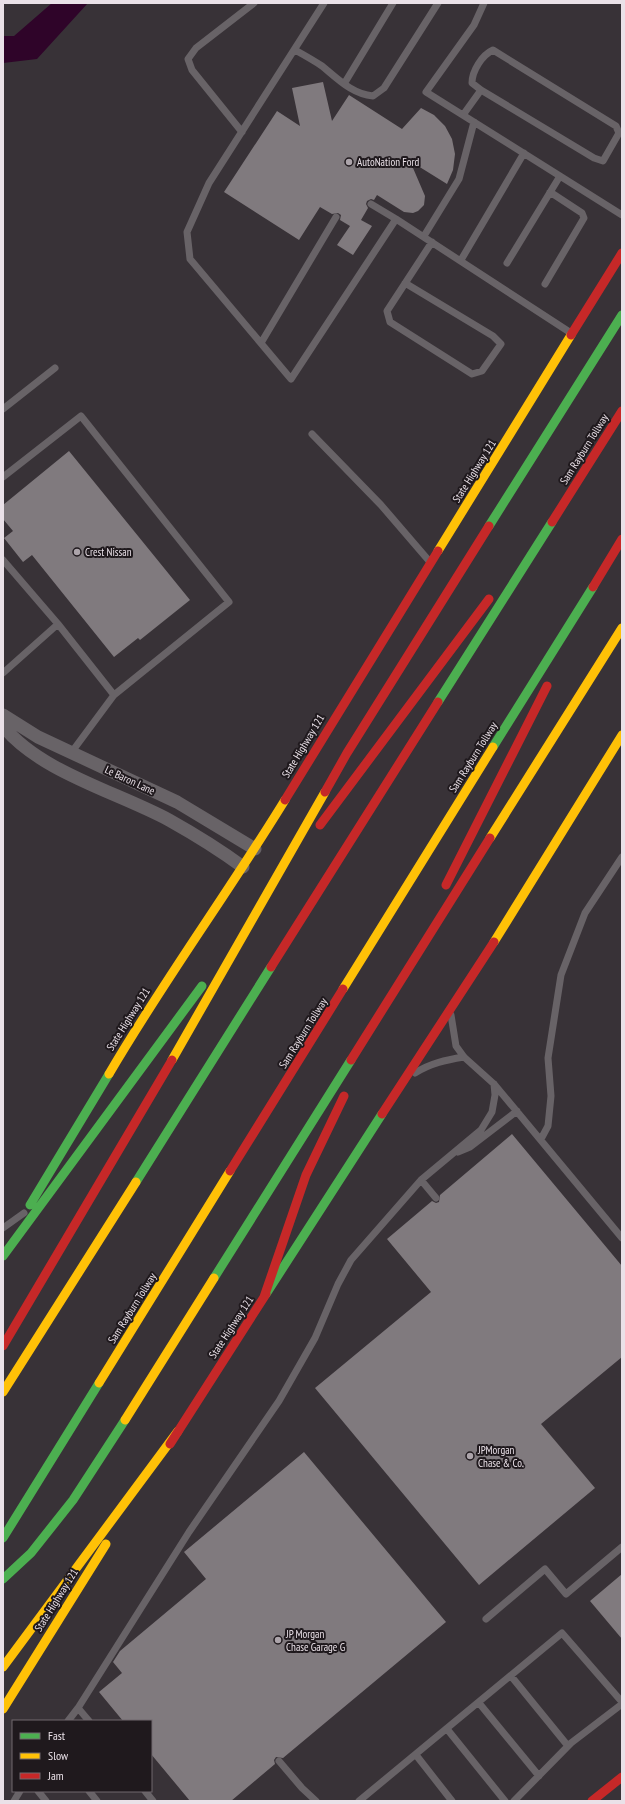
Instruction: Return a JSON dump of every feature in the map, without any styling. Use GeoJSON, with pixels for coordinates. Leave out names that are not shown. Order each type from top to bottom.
{"type":"FeatureCollection","features":[{"type":"Feature","properties":{"kind":"main road","name":"State Highway 121"},"geometry":{"type":"LineString","coordinates":[[3,1250],[144,1013],[244,867],[622,253]]}},
{"type":"Feature","properties":{"kind":"main road"},"geometry":{"type":"LineString","coordinates":[[3,1346],[212,992],[347,753],[622,315]]}},
{"type":"Feature","properties":{"kind":"main road","name":"Sam Rayburn Tollway"},"geometry":{"type":"LineString","coordinates":[[3,1392],[622,411]]}},
{"type":"Feature","properties":{"kind":"main road"},"geometry":{"type":"LineString","coordinates":[[512,567],[592,460]]}},
{"type":"Feature","properties":{"kind":"main road","name":"Sam Rayburn Tollway"},"geometry":{"type":"LineString","coordinates":[[3,1538],[622,539]]}},
{"type":"Feature","properties":{"kind":"main road"},"geometry":{"type":"LineString","coordinates":[[562,654],[612,556]]}},
{"type":"Feature","properties":{"kind":"main road"},"geometry":{"type":"LineString","coordinates":[[315,832],[493,592]]}},
{"type":"Feature","properties":{"kind":"main road"},"geometry":{"type":"LineString","coordinates":[[3,1579],[31,1553],[72,1500],[251,1222],[622,628]]}},
{"type":"Feature","properties":{"kind":"main road"},"geometry":{"type":"LineString","coordinates":[[442,894],[552,676]]}},
{"type":"Feature","properties":{"kind":"main road","name":"State Highway 121"},"geometry":{"type":"LineString","coordinates":[[3,1709],[94,1562],[403,1081],[451,1009],[622,736]]}},
{"type":"Feature","properties":{"kind":"main road"},"geometry":{"type":"LineString","coordinates":[[3,1256],[305,845]]}},
{"type":"Feature","properties":{"kind":"main road"},"geometry":{"type":"LineString","coordinates":[[360,1063],[435,908]]}},
{"type":"Feature","properties":{"kind":"main road"},"geometry":{"type":"LineString","coordinates":[[264,1298],[306,1175],[346,1091]]}},
{"type":"Feature","properties":{"kind":"main road"},"geometry":{"type":"LineString","coordinates":[[3,1667],[178,1431]]}},
{"type":"Feature","properties":{"kind":"main road"},"geometry":{"type":"LineString","coordinates":[[592,1801],[622,1777]]}},
{"type":"Feature","properties":{"kind":"street","name":"Le Baron Lane"},"geometry":{"type":"LineString","coordinates":[[3,715],[21,728],[71,753],[177,802],[255,849]]}},
{"type":"Feature","properties":{"kind":"street","name":"Le Baron Lane"},"geometry":{"type":"LineString","coordinates":[[3,726],[20,745],[46,762],[168,820],[244,867]]}},
{"type":"Feature","properties":{"kind":"lane"},"geometry":{"type":"LineString","coordinates":[[242,132],[192,70],[188,58],[196,48],[254,3]]}},
{"type":"Feature","properties":{"kind":"lane"},"geometry":{"type":"LineString","coordinates":[[324,3],[209,183],[187,232],[190,259],[291,379],[396,219]]}},
{"type":"Feature","properties":{"kind":"lane"},"geometry":{"type":"LineString","coordinates":[[344,84],[393,3]]}},
{"type":"Feature","properties":{"kind":"lane"},"geometry":{"type":"LineString","coordinates":[[294,50],[321,66],[344,84],[362,95],[373,96],[384,88],[438,3]]}},
{"type":"Feature","properties":{"kind":"lane"},"geometry":{"type":"LineString","coordinates":[[484,3],[474,25],[426,92],[622,215]]}},
{"type":"Feature","properties":{"kind":"lane"},"geometry":{"type":"LineString","coordinates":[[493,50],[616,126],[619,133],[603,161],[594,158],[481,90],[472,83],[472,76],[486,54],[493,50]]}},
{"type":"Feature","properties":{"kind":"lane"},"geometry":{"type":"LineString","coordinates":[[463,115],[481,90]]}},
{"type":"Feature","properties":{"kind":"lane"},"geometry":{"type":"LineString","coordinates":[[424,236],[459,178],[474,122]]}},
{"type":"Feature","properties":{"kind":"lane"},"geometry":{"type":"LineString","coordinates":[[460,260],[524,153]]}},
{"type":"Feature","properties":{"kind":"lane"},"geometry":{"type":"LineString","coordinates":[[507,263],[560,176]]}},
{"type":"Feature","properties":{"kind":"lane"},"geometry":{"type":"LineString","coordinates":[[545,284],[584,218],[582,213],[550,192]]}},
{"type":"Feature","properties":{"kind":"lane"},"geometry":{"type":"LineString","coordinates":[[371,204],[424,236],[573,334]]}},
{"type":"Feature","properties":{"kind":"lane"},"geometry":{"type":"LineString","coordinates":[[261,343],[336,217]]}},
{"type":"Feature","properties":{"kind":"lane"},"geometry":{"type":"LineString","coordinates":[[405,283],[493,336],[501,344],[482,371],[472,374],[390,322],[387,311],[405,283],[432,242]]}},
{"type":"Feature","properties":{"kind":"lane"},"geometry":{"type":"LineString","coordinates":[[3,409],[55,368]]}},
{"type":"Feature","properties":{"kind":"lane"},"geometry":{"type":"LineString","coordinates":[[3,478],[81,416],[229,602],[114,695],[71,753]]}},
{"type":"Feature","properties":{"kind":"lane"},"geometry":{"type":"LineString","coordinates":[[312,434],[381,505],[431,562]]}},
{"type":"Feature","properties":{"kind":"lane"},"geometry":{"type":"LineString","coordinates":[[3,560],[58,624],[114,695]]}},
{"type":"Feature","properties":{"kind":"lane"},"geometry":{"type":"LineString","coordinates":[[3,672],[58,624]]}},
{"type":"Feature","properties":{"kind":"lane"},"geometry":{"type":"LineString","coordinates":[[541,1139],[548,1126],[551,1096],[548,1058],[561,975],[585,912],[622,857]]}},
{"type":"Feature","properties":{"kind":"lane"},"geometry":{"type":"LineString","coordinates":[[451,1009],[456,1046],[464,1057],[494,1084],[622,1238]]}},
{"type":"Feature","properties":{"kind":"lane"},"geometry":{"type":"LineString","coordinates":[[403,1081],[427,1066],[441,1061],[464,1057]]}},
{"type":"Feature","properties":{"kind":"lane"},"geometry":{"type":"LineString","coordinates":[[69,1720],[78,1708],[189,1532],[279,1401],[316,1338],[338,1284],[351,1260],[421,1180],[481,1130],[492,1112],[495,1095],[494,1084]]}},
{"type":"Feature","properties":{"kind":"lane"},"geometry":{"type":"LineString","coordinates":[[450,1155],[470,1147],[517,1111]]}},
{"type":"Feature","properties":{"kind":"lane"},"geometry":{"type":"LineString","coordinates":[[421,1180],[436,1198]]}},
{"type":"Feature","properties":{"kind":"lane"},"geometry":{"type":"LineString","coordinates":[[3,1228],[26,1211]]}},
{"type":"Feature","properties":{"kind":"lane"},"geometry":{"type":"LineString","coordinates":[[486,1618],[545,1570],[566,1594],[622,1547]]}},
{"type":"Feature","properties":{"kind":"lane"},"geometry":{"type":"LineString","coordinates":[[360,1801],[562,1633],[622,1703],[568,1746],[514,1801]]}},
{"type":"Feature","properties":{"kind":"lane"},"geometry":{"type":"LineString","coordinates":[[511,1676],[568,1746]]}},
{"type":"Feature","properties":{"kind":"lane"},"geometry":{"type":"LineString","coordinates":[[479,1703],[539,1776]]}},
{"type":"Feature","properties":{"kind":"lane"},"geometry":{"type":"LineString","coordinates":[[78,1708],[88,1720]]}},
{"type":"Feature","properties":{"kind":"lane"},"geometry":{"type":"LineString","coordinates":[[447,1729],[505,1801]]}},
{"type":"Feature","properties":{"kind":"lane"},"geometry":{"type":"LineString","coordinates":[[416,1755],[452,1801]]}},
{"type":"Feature","properties":{"kind":"lane"},"geometry":{"type":"LineString","coordinates":[[279,1761],[302,1788],[316,1801]]}},
{"type":"Feature","properties":{"kind":"lane"},"geometry":{"type":"LineString","coordinates":[[14,1801],[19,1792]]}},
{"type":"Feature","properties":{"kind":"lane"},"geometry":{"type":"LineString","coordinates":[[39,1792],[46,1801]]}},
{"type":"Feature","properties":{"kind":"lane"},"geometry":{"type":"LineString","coordinates":[[90,1792],[97,1801]]}},
{"type":"Feature","properties":{"kind":"lane"},"geometry":{"type":"LineString","coordinates":[[146,1792],[153,1801]]}},
{"type":"Feature","properties":{"kind":"shaded area"},"geometry":{"type":"Polygon","coordinates":[[[52,3],[88,3],[37,59],[3,63],[3,36],[14,36],[52,3]]]}},
{"type":"Feature","properties":{"kind":"building","name":"AutoNation Ford"},"geometry":{"type":"Polygon","coordinates":[[[323,82],[332,121],[349,95],[402,129],[421,108],[434,115],[445,126],[452,139],[455,154],[453,170],[447,184],[410,161],[425,196],[424,205],[418,211],[413,213],[404,212],[377,195],[374,200],[371,199],[367,201],[366,204],[368,208],[361,220],[372,226],[353,255],[337,245],[350,226],[340,220],[341,215],[338,213],[332,214],[320,207],[299,240],[224,192],[277,111],[300,126],[292,88],[323,82]]]}},
{"type":"Feature","properties":{"kind":"building","name":"Crest Nissan"},"geometry":{"type":"Polygon","coordinates":[[[69,451],[190,600],[140,640],[138,638],[114,657],[32,555],[23,562],[4,538],[13,531],[3,519],[3,505],[69,451]]]}},
{"type":"Feature","properties":{"kind":"building"},"geometry":{"type":"Polygon","coordinates":[[[512,1134],[622,1266],[622,1357],[541,1424],[595,1488],[479,1585],[315,1388],[431,1292],[387,1239],[432,1201],[436,1203],[439,1202],[440,1195],[512,1134]]]}},
{"type":"Feature","properties":{"kind":"building","name":"JP Morgan Chase Garage G"},"geometry":{"type":"Polygon","coordinates":[[[304,1452],[446,1622],[283,1758],[276,1757],[274,1760],[275,1764],[231,1801],[190,1801],[152,1755],[152,1720],[122,1720],[99,1692],[122,1673],[113,1662],[120,1651],[206,1579],[184,1552],[304,1452]]]}},
{"type":"Feature","properties":{"kind":"building"},"geometry":{"type":"Polygon","coordinates":[[[622,1574],[622,1639],[590,1601],[622,1574]]]}},
{"type":"Feature","properties":{"kind":"traffic: fast"},"geometry":{"type":"LineString","coordinates":[[489,526],[622,315]]}},
{"type":"Feature","properties":{"kind":"traffic: fast"},"geometry":{"type":"LineString","coordinates":[[438,702],[552,522]]}},
{"type":"Feature","properties":{"kind":"traffic: fast"},"geometry":{"type":"LineString","coordinates":[[493,747],[593,587]]}},
{"type":"Feature","properties":{"kind":"traffic: fast"},"geometry":{"type":"LineString","coordinates":[[136,1182],[271,967]]}},
{"type":"Feature","properties":{"kind":"traffic: fast"},"geometry":{"type":"LineString","coordinates":[[3,1256],[202,986]]}},
{"type":"Feature","properties":{"kind":"traffic: fast"},"geometry":{"type":"LineString","coordinates":[[214,1278],[351,1060]]}},
{"type":"Feature","properties":{"kind":"traffic: fast"},"geometry":{"type":"LineString","coordinates":[[30,1205],[109,1074]]}},
{"type":"Feature","properties":{"kind":"traffic: fast"},"geometry":{"type":"LineString","coordinates":[[266,1294],[382,1114]]}},
{"type":"Feature","properties":{"kind":"traffic: fast"},"geometry":{"type":"LineString","coordinates":[[3,1538],[99,1383]]}},
{"type":"Feature","properties":{"kind":"traffic: fast"},"geometry":{"type":"LineString","coordinates":[[3,1579],[31,1553],[73,1500],[125,1420]]}},
{"type":"Feature","properties":{"kind":"traffic: slow"},"geometry":{"type":"LineString","coordinates":[[438,551],[571,335]]}},
{"type":"Feature","properties":{"kind":"traffic: slow"},"geometry":{"type":"LineString","coordinates":[[490,838],[622,628]]}},
{"type":"Feature","properties":{"kind":"traffic: slow"},"geometry":{"type":"LineString","coordinates":[[494,942],[622,735]]}},
{"type":"Feature","properties":{"kind":"traffic: slow"},"geometry":{"type":"LineString","coordinates":[[343,989],[493,747]]}},
{"type":"Feature","properties":{"kind":"traffic: slow"},"geometry":{"type":"LineString","coordinates":[[172,1060],[325,792]]}},
{"type":"Feature","properties":{"kind":"traffic: slow"},"geometry":{"type":"LineString","coordinates":[[109,1074],[130,1039],[285,800]]}},
{"type":"Feature","properties":{"kind":"traffic: slow"},"geometry":{"type":"LineString","coordinates":[[99,1383],[230,1171]]}},
{"type":"Feature","properties":{"kind":"traffic: slow"},"geometry":{"type":"LineString","coordinates":[[3,1392],[136,1182]]}},
{"type":"Feature","properties":{"kind":"traffic: slow"},"geometry":{"type":"LineString","coordinates":[[125,1420],[214,1278]]}},
{"type":"Feature","properties":{"kind":"traffic: slow"},"geometry":{"type":"LineString","coordinates":[[3,1667],[178,1431]]}},
{"type":"Feature","properties":{"kind":"traffic: slow"},"geometry":{"type":"LineString","coordinates":[[3,1709],[106,1544]]}},
{"type":"Feature","properties":{"kind":"traffic: jam"},"geometry":{"type":"LineString","coordinates":[[571,335],[622,253]]}},
{"type":"Feature","properties":{"kind":"traffic: jam"},"geometry":{"type":"LineString","coordinates":[[552,522],[622,411]]}},
{"type":"Feature","properties":{"kind":"traffic: jam"},"geometry":{"type":"LineString","coordinates":[[325,792],[347,753],[489,526]]}},
{"type":"Feature","properties":{"kind":"traffic: jam"},"geometry":{"type":"LineString","coordinates":[[593,587],[622,539]]}},
{"type":"Feature","properties":{"kind":"traffic: jam"},"geometry":{"type":"LineString","coordinates":[[285,800],[438,551]]}},
{"type":"Feature","properties":{"kind":"traffic: jam"},"geometry":{"type":"LineString","coordinates":[[320,825],[489,599]]}},
{"type":"Feature","properties":{"kind":"traffic: jam"},"geometry":{"type":"LineString","coordinates":[[446,885],[547,686]]}},
{"type":"Feature","properties":{"kind":"traffic: jam"},"geometry":{"type":"LineString","coordinates":[[271,967],[438,702]]}},
{"type":"Feature","properties":{"kind":"traffic: jam"},"geometry":{"type":"LineString","coordinates":[[351,1060],[490,838]]}},
{"type":"Feature","properties":{"kind":"traffic: jam"},"geometry":{"type":"LineString","coordinates":[[382,1114],[494,942]]}},
{"type":"Feature","properties":{"kind":"traffic: jam"},"geometry":{"type":"LineString","coordinates":[[230,1171],[343,989]]}},
{"type":"Feature","properties":{"kind":"traffic: jam"},"geometry":{"type":"LineString","coordinates":[[3,1346],[172,1060]]}},
{"type":"Feature","properties":{"kind":"traffic: jam"},"geometry":{"type":"LineString","coordinates":[[264,1297],[306,1175],[344,1096]]}},
{"type":"Feature","properties":{"kind":"traffic: jam"},"geometry":{"type":"LineString","coordinates":[[170,1444],[266,1294]]}},
{"type":"Feature","properties":{"kind":"traffic: jam"},"geometry":{"type":"LineString","coordinates":[[592,1801],[622,1777]]}},
{"type":"Feature","properties":{"kind":"place","name":"AutoNation Ford"},"geometry":{"type":"Point","coordinates":[349,162]}},
{"type":"Feature","properties":{"kind":"place","name":"Crest Nissan"},"geometry":{"type":"Point","coordinates":[77,552]}},
{"type":"Feature","properties":{"kind":"place","name":"JPMorgan Chase & Co."},"geometry":{"type":"Point","coordinates":[470,1456]}},
{"type":"Feature","properties":{"kind":"place","name":"JP Morgan Chase Garage G"},"geometry":{"type":"Point","coordinates":[278,1640]}}]}
